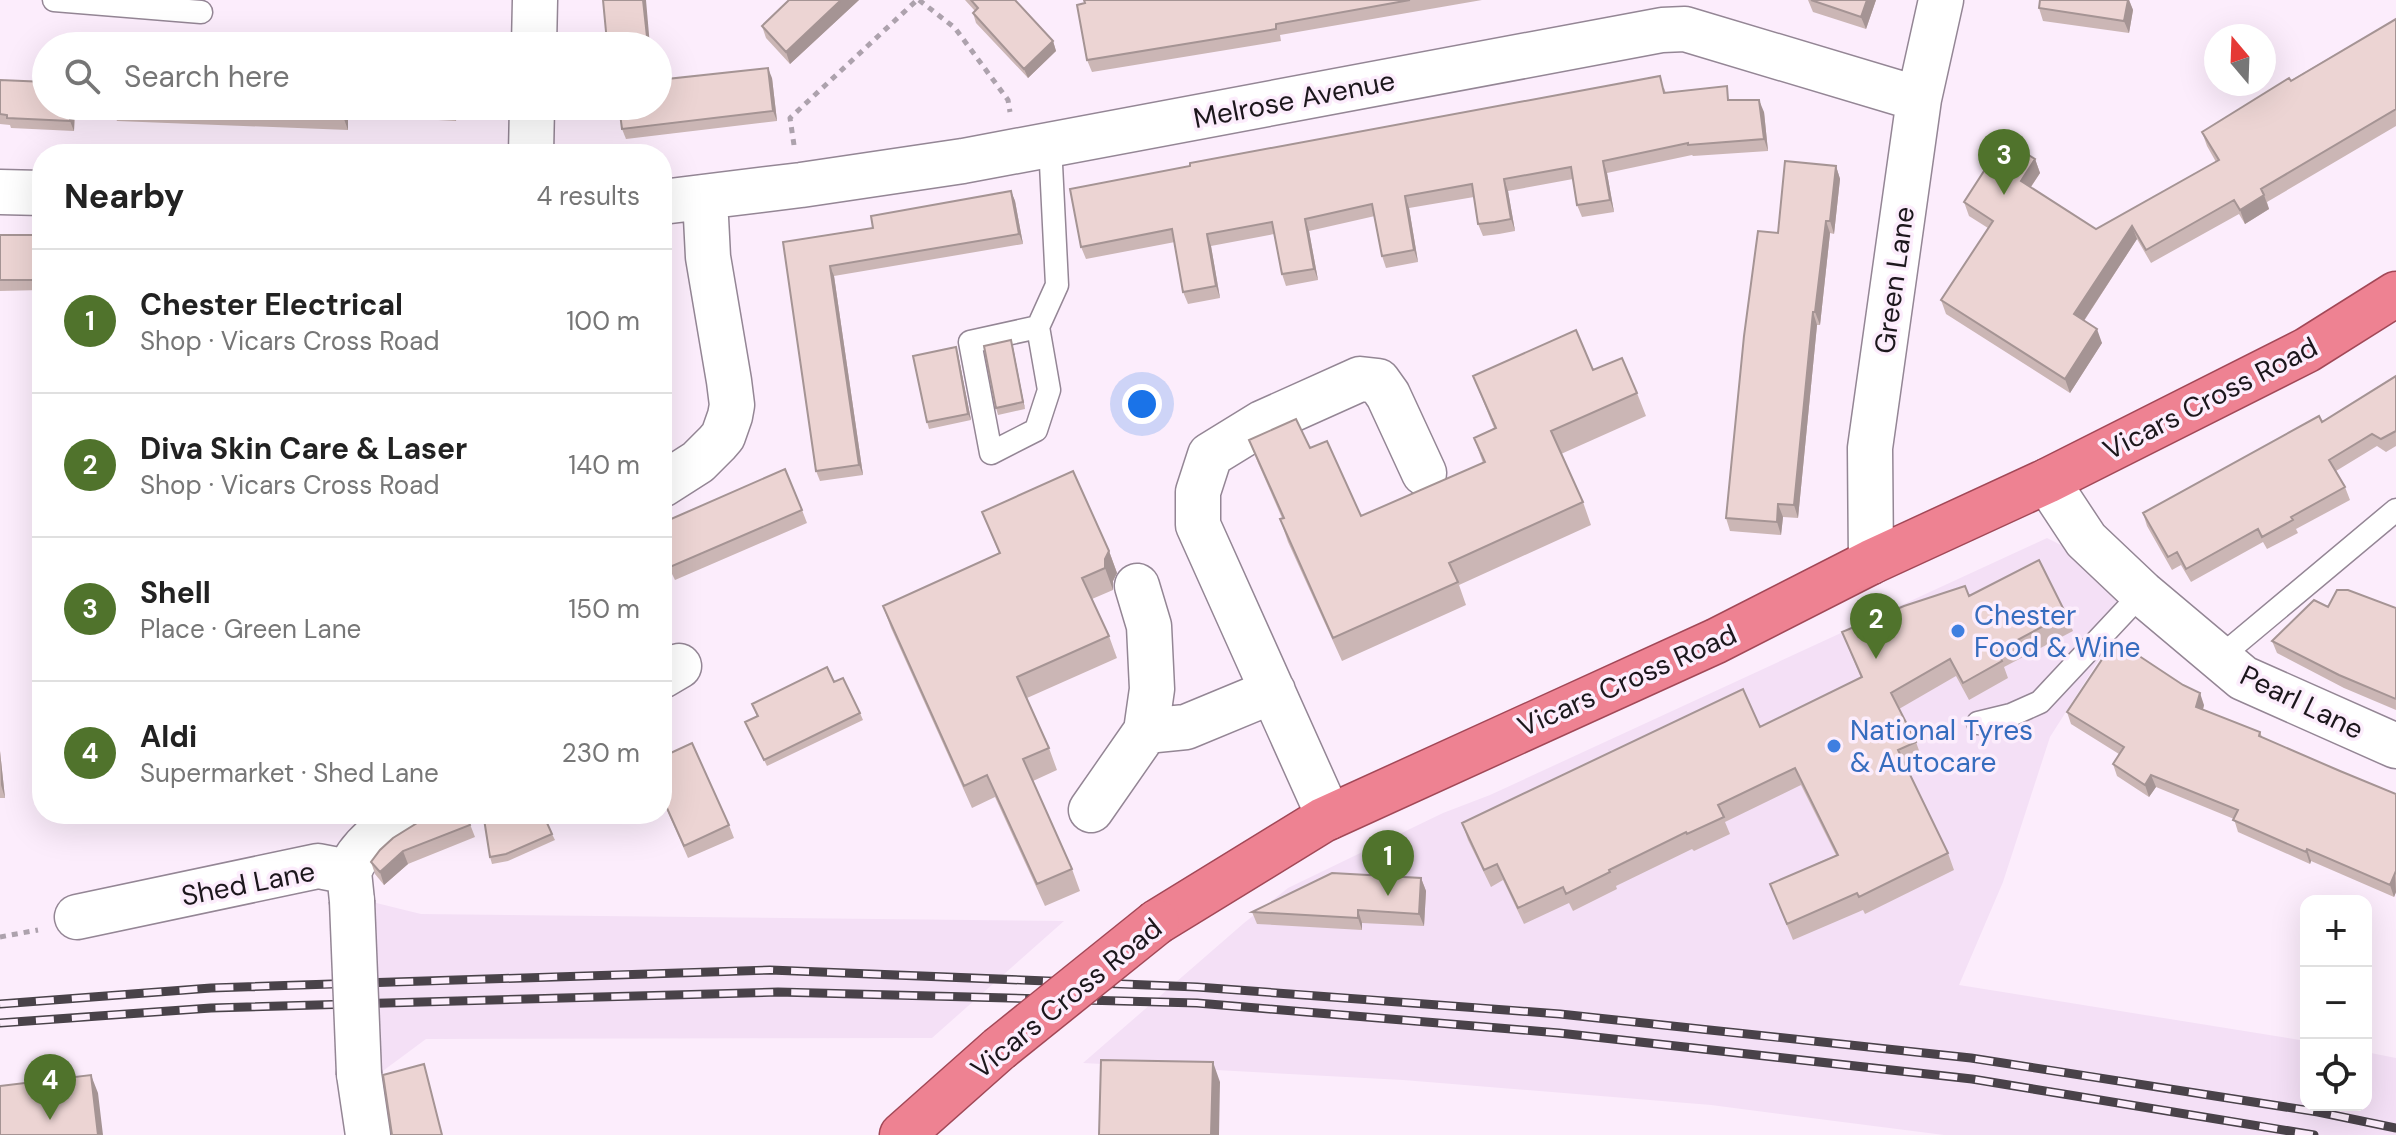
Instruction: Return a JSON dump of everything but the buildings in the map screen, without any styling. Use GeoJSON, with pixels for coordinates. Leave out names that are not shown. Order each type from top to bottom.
{"type":"FeatureCollection","features":[{"type":"Feature","properties":{"kind":"highway","name":"Vicars Cross Road"},"geometry":{"type":"LineString","coordinates":[[902,1135],[999,1049],[1157,922],[1329,817],[1716,641],[1871,562],[2047,481],[2307,350],[2396,294]]}},
{"type":"Feature","properties":{"kind":"street"},"geometry":{"type":"LineString","coordinates":[[534,32],[535,0]]}},
{"type":"Feature","properties":{"kind":"street","name":"Green Lane"},"geometry":{"type":"LineString","coordinates":[[1871,562],[1870,448],[1919,99],[1941,0]]}},
{"type":"Feature","properties":{"kind":"street","name":"Melrose Avenue"},"geometry":{"type":"LineString","coordinates":[[672,201],[963,161],[1662,30],[1685,29],[1919,99]]}},
{"type":"Feature","properties":{"kind":"street"},"geometry":{"type":"LineString","coordinates":[[531,144],[532,120]]}},
{"type":"Feature","properties":{"kind":"street"},"geometry":{"type":"LineString","coordinates":[[0,192],[32,193]]}},
{"type":"Feature","properties":{"kind":"street"},"geometry":{"type":"LineString","coordinates":[[672,479],[698,462],[723,436],[732,405],[708,257],[705,198]]}},
{"type":"Feature","properties":{"kind":"street"},"geometry":{"type":"LineString","coordinates":[[1329,817],[1198,525],[1198,492],[1210,455],[1262,423],[1360,379],[1378,381],[1388,395],[1424,473]]}},
{"type":"Feature","properties":{"kind":"street","name":"Pearl Lane"},"geometry":{"type":"LineString","coordinates":[[2047,481],[2086,540],[2142,593],[2243,678],[2396,746]]}},
{"type":"Feature","properties":{"kind":"street"},"geometry":{"type":"LineString","coordinates":[[1091,810],[1146,731],[1152,689],[1149,626],[1137,586]]}},
{"type":"Feature","properties":{"kind":"street"},"geometry":{"type":"LineString","coordinates":[[1146,731],[1186,727],[1273,691]]}},
{"type":"Feature","properties":{"kind":"street"},"geometry":{"type":"LineString","coordinates":[[350,886],[354,856],[393,824]]}},
{"type":"Feature","properties":{"kind":"street","name":"Shed Lane"},"geometry":{"type":"LineString","coordinates":[[77,917],[318,866],[350,886],[359,1074],[368,1135]]}},
{"type":"Feature","properties":{"kind":"lane"},"geometry":{"type":"LineString","coordinates":[[54,0],[201,12]]}},
{"type":"Feature","properties":{"kind":"lane"},"geometry":{"type":"LineString","coordinates":[[1034,147],[1057,285],[1038,327],[1049,390],[1036,430],[991,453],[970,342],[1038,327]]}},
{"type":"Feature","properties":{"kind":"lane"},"geometry":{"type":"LineString","coordinates":[[2219,658],[2396,510]]}},
{"type":"Feature","properties":{"kind":"lane"},"geometry":{"type":"LineString","coordinates":[[1978,723],[2011,715],[2040,702],[2142,593]]}},
{"type":"Feature","properties":{"kind":"path"},"geometry":{"type":"LineString","coordinates":[[801,185],[790,118],[918,0],[955,28],[1008,100],[1034,147]]}},
{"type":"Feature","properties":{"kind":"shaded area"},"geometry":{"type":"Polygon","coordinates":[[[2047,538],[2061,545],[2133,614],[2109,644],[2050,737],[2003,882],[1959,985],[2300,1040],[2300,1111],[2372,1111],[2372,1053],[2396,1058],[2396,1135],[1944,1135],[1711,1105],[1403,1080],[1083,1063],[1288,888],[1443,813],[1490,795],[2047,538]]]}},
{"type":"Feature","properties":{"kind":"shaded area"},"geometry":{"type":"Polygon","coordinates":[[[364,900],[421,914],[1064,921],[932,1038],[426,1039],[372,1079],[364,900]]]}},
{"type":"Feature","properties":{"kind":"railway"},"geometry":{"type":"LineString","coordinates":[[0,1004],[211,988],[770,970],[1197,987],[1560,1014],[1971,1058],[2318,1112],[2396,1128]]}},
{"type":"Feature","properties":{"kind":"railway"},"geometry":{"type":"LineString","coordinates":[[0,1023],[211,1008],[778,992],[1197,1003],[1559,1033],[1972,1079],[2314,1135]]}},
{"type":"Feature","properties":{"kind":"place","name":"Shell"},"geometry":{"type":"Point","coordinates":[2004,195]}},
{"type":"Feature","properties":{"kind":"place","name":"Chester Food & Wine"},"geometry":{"type":"Point","coordinates":[1958,631]}},
{"type":"Feature","properties":{"kind":"place","name":"Diva Skin Care & Laser"},"geometry":{"type":"Point","coordinates":[1876,659]}},
{"type":"Feature","properties":{"kind":"place","name":"National Tyres & Autocare"},"geometry":{"type":"Point","coordinates":[1834,746]}},
{"type":"Feature","properties":{"kind":"place","name":"Chester Electrical"},"geometry":{"type":"Point","coordinates":[1388,896]}},
{"type":"Feature","properties":{"kind":"place","name":"Aldi"},"geometry":{"type":"Point","coordinates":[50,1120]}}]}
